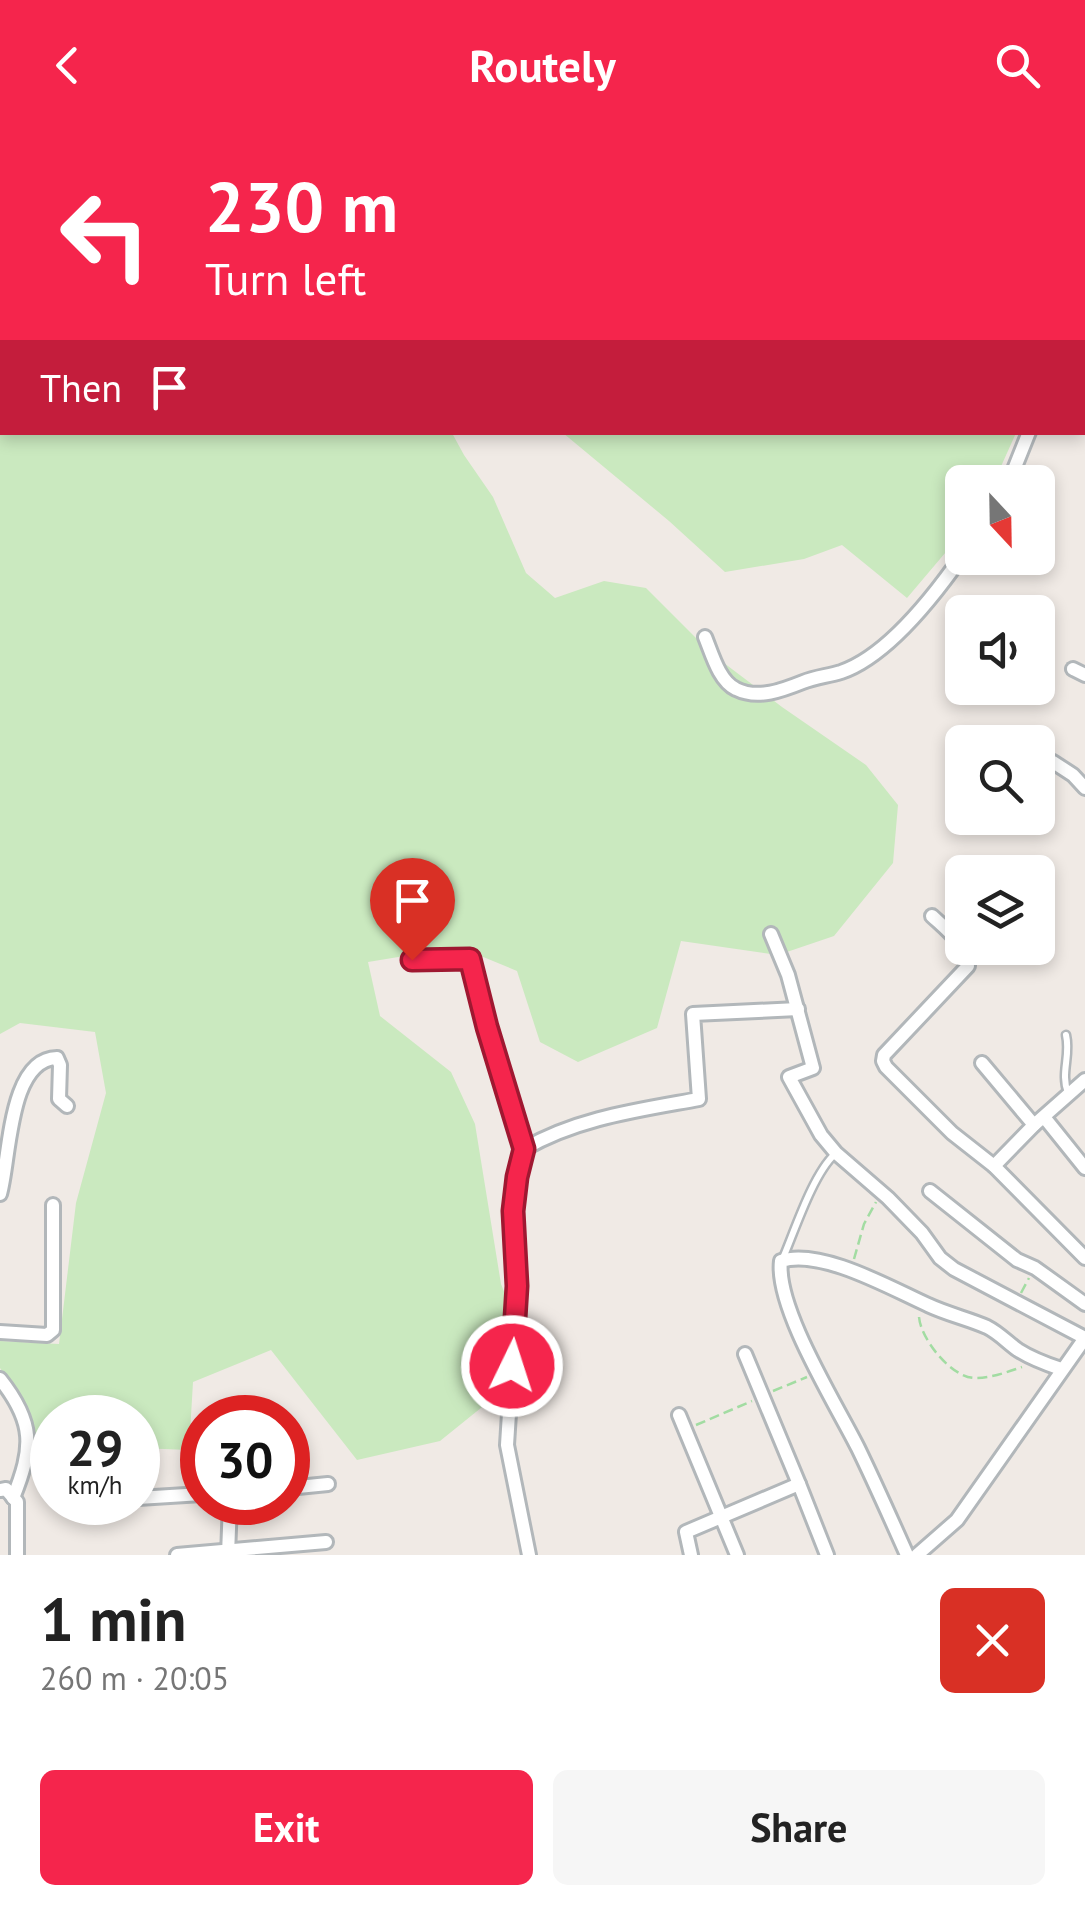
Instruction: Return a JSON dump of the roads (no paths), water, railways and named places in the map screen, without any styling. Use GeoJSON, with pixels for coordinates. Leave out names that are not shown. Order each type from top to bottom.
{"type":"FeatureCollection","features":[{"type":"Feature","properties":{"kind":"street"},"geometry":{"type":"LineString","coordinates":[[1016,465],[1029,435]]}},
{"type":"Feature","properties":{"kind":"street"},"geometry":{"type":"LineString","coordinates":[[705,637],[722,676],[734,688],[772,693],[842,672],[870,656],[892,639],[947,575]]}},
{"type":"Feature","properties":{"kind":"street"},"geometry":{"type":"LineString","coordinates":[[1055,763],[1085,788]]}},
{"type":"Feature","properties":{"kind":"street"},"geometry":{"type":"LineString","coordinates":[[932,916],[967,955],[968,966],[884,1055],[883,1061],[952,1133],[994,1166],[1085,1258]]}},
{"type":"Feature","properties":{"kind":"street"},"geometry":{"type":"LineString","coordinates":[[770,934],[798,1009],[813,1068],[789,1077],[821,1136],[954,1269],[1085,1338],[957,1520],[917,1555]]}},
{"type":"Feature","properties":{"kind":"street"},"geometry":{"type":"LineString","coordinates":[[412,960],[470,959],[524,1149],[513,1211],[517,1286],[507,1445],[529,1555]]}},
{"type":"Feature","properties":{"kind":"street"},"geometry":{"type":"LineString","coordinates":[[524,1149],[586,1122],[699,1100],[693,1014],[798,1009]]}},
{"type":"Feature","properties":{"kind":"street"},"geometry":{"type":"LineString","coordinates":[[0,1194],[16,1100],[36,1066],[50,1058],[57,1058],[60,1065],[59,1099],[68,1106]]}},
{"type":"Feature","properties":{"kind":"street"},"geometry":{"type":"LineString","coordinates":[[982,1063],[1085,1168]]}},
{"type":"Feature","properties":{"kind":"street"},"geometry":{"type":"LineString","coordinates":[[994,1166],[1085,1080]]}},
{"type":"Feature","properties":{"kind":"street"},"geometry":{"type":"LineString","coordinates":[[930,1192],[1017,1260],[1035,1268],[1085,1304]]}},
{"type":"Feature","properties":{"kind":"street"},"geometry":{"type":"LineString","coordinates":[[0,1332],[47,1335],[54,1330],[53,1205]]}},
{"type":"Feature","properties":{"kind":"street"},"geometry":{"type":"LineString","coordinates":[[907,1555],[790,1315],[781,1261],[790,1258],[861,1272],[966,1322],[986,1327],[1017,1350],[1061,1369]]}},
{"type":"Feature","properties":{"kind":"street"},"geometry":{"type":"LineString","coordinates":[[746,1354],[827,1555]]}},
{"type":"Feature","properties":{"kind":"street"},"geometry":{"type":"LineString","coordinates":[[0,1380],[13,1395],[29,1438],[25,1468],[14,1498]]}},
{"type":"Feature","properties":{"kind":"street"},"geometry":{"type":"LineString","coordinates":[[679,1415],[737,1555]]}},
{"type":"Feature","properties":{"kind":"street"},"geometry":{"type":"LineString","coordinates":[[310,1486],[328,1484]]}},
{"type":"Feature","properties":{"kind":"street"},"geometry":{"type":"LineString","coordinates":[[691,1555],[686,1532],[799,1484]]}},
{"type":"Feature","properties":{"kind":"street"},"geometry":{"type":"LineString","coordinates":[[0,1490],[6,1489],[17,1502],[17,1555]]}},
{"type":"Feature","properties":{"kind":"street"},"geometry":{"type":"LineString","coordinates":[[228,1554],[229,1525]]}},
{"type":"Feature","properties":{"kind":"street"},"geometry":{"type":"LineString","coordinates":[[176,1555],[228,1554],[326,1542]]}},
{"type":"Feature","properties":{"kind":"lane"},"geometry":{"type":"LineString","coordinates":[[1066,1034],[1070,1049],[1064,1082],[1068,1094]]}},
{"type":"Feature","properties":{"kind":"lane"},"geometry":{"type":"LineString","coordinates":[[781,1261],[818,1177],[836,1153]]}}]}
